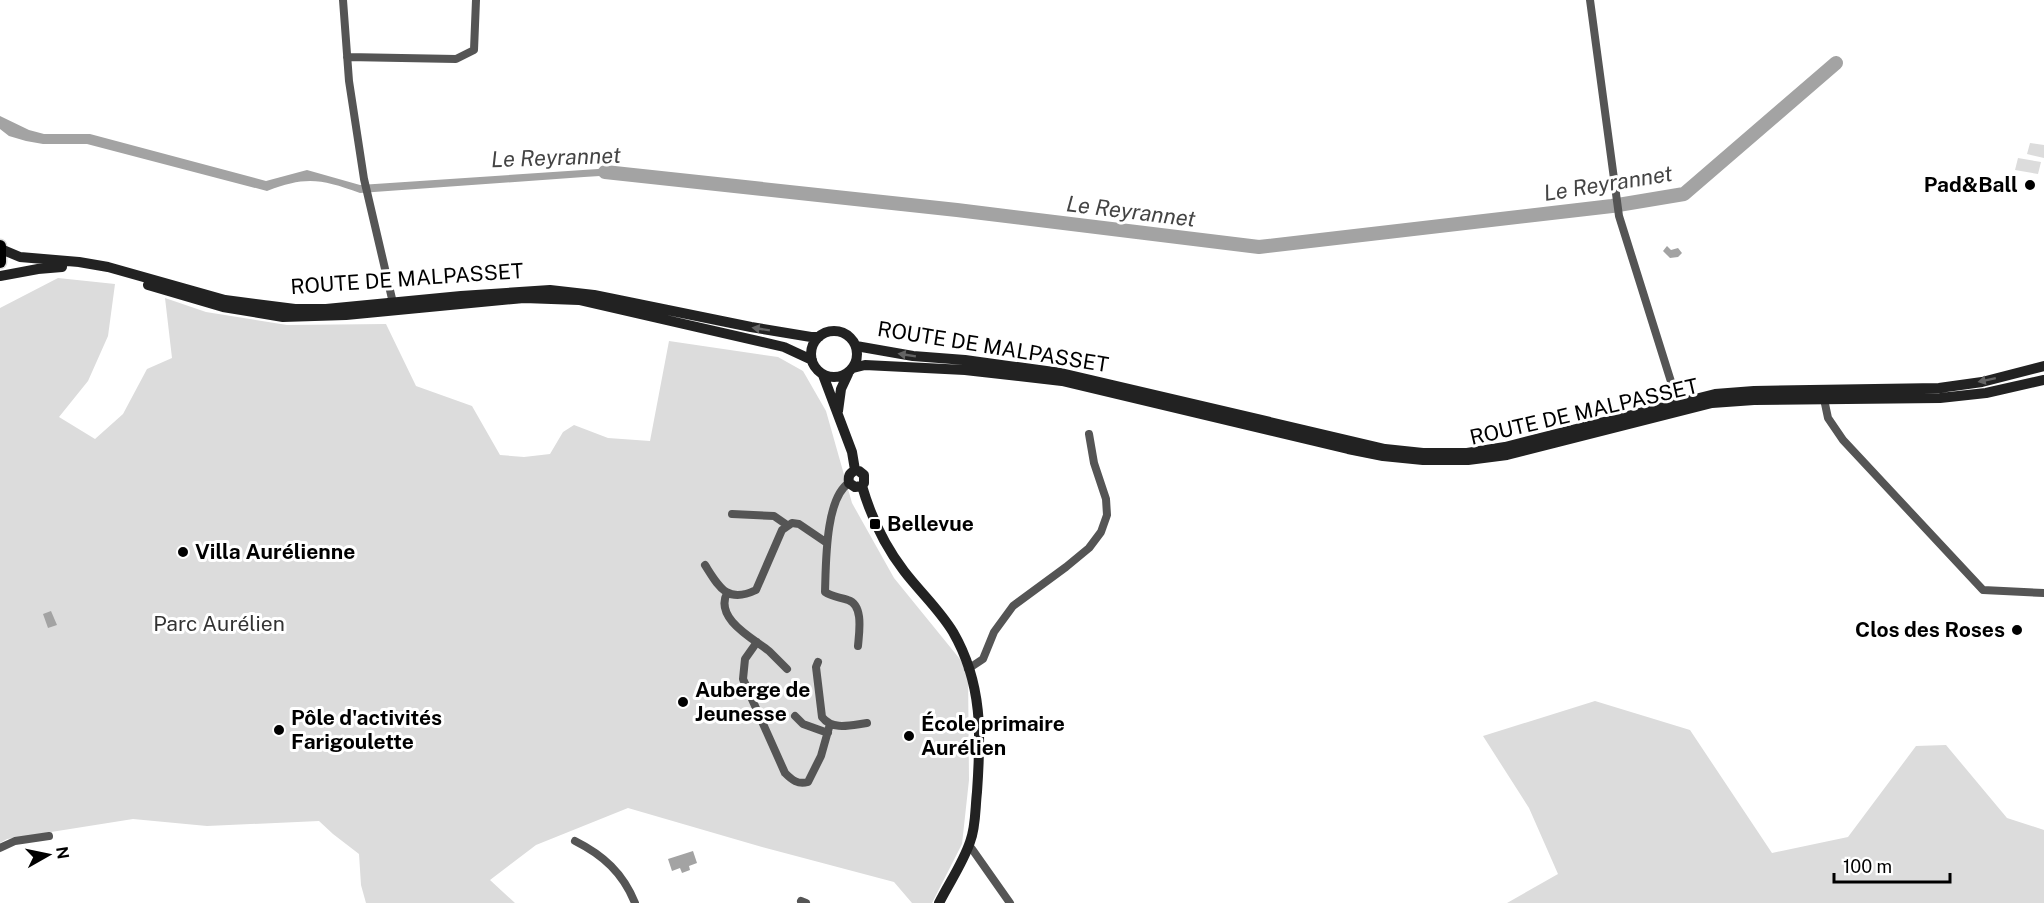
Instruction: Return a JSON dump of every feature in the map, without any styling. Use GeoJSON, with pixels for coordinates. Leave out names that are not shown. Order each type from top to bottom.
{"type":"FeatureCollection","features":[{"type":"Feature","properties":{"kind":"main road","name":"ROUTE DE MALPASSET"},"geometry":{"type":"LineString","coordinates":[[0,248],[20,258],[79,262],[108,267],[223,307],[283,316],[346,315],[524,298],[579,300],[784,347],[812,360]]}},
{"type":"Feature","properties":{"kind":"main road"},"geometry":{"type":"LineString","coordinates":[[0,248],[0,262]]}},
{"type":"Feature","properties":{"kind":"main road","name":"ROUTE DE MALPASSET"},"geometry":{"type":"LineString","coordinates":[[0,276],[38,269],[81,269],[155,283],[225,300],[295,309],[326,309],[550,290],[579,292],[751,327],[819,337]]}},
{"type":"Feature","properties":{"kind":"main road"},"geometry":{"type":"LineString","coordinates":[[838,418],[841,389],[851,371],[858,353],[856,346],[845,334],[838,331],[830,331],[819,337],[811,351],[816,369],[831,378],[840,377],[851,371]]}},
{"type":"Feature","properties":{"kind":"main road","name":"ROUTE DE MALPASSET"},"geometry":{"type":"LineString","coordinates":[[856,346],[913,356],[965,360],[1061,373],[1384,449],[1423,453],[1467,453],[1505,447],[1678,406],[1754,400],[1940,398],[1986,393],[2044,380]]}},
{"type":"Feature","properties":{"kind":"main road","name":"ROUTE DE MALPASSET"},"geometry":{"type":"LineString","coordinates":[[851,371],[865,365],[965,370],[1062,381],[1383,456],[1423,460],[1467,460],[1507,455],[1715,394],[1754,391],[1939,388],[1982,382],[2044,366]]}},
{"type":"Feature","properties":{"kind":"main road"},"geometry":{"type":"LineString","coordinates":[[823,375],[852,452],[855,471]]}},
{"type":"Feature","properties":{"kind":"main road"},"geometry":{"type":"LineString","coordinates":[[862,486],[855,487],[849,483],[850,473],[862,472],[864,476],[862,486],[875,524],[904,571],[931,602],[953,634],[968,669],[977,700],[980,727],[974,828],[968,848],[939,903]]}},
{"type":"Feature","properties":{"kind":"street"},"geometry":{"type":"LineString","coordinates":[[343,0],[347,57],[364,179],[393,303]]}},
{"type":"Feature","properties":{"kind":"street"},"geometry":{"type":"LineString","coordinates":[[347,57],[456,58],[474,50],[476,0]]}},
{"type":"Feature","properties":{"kind":"street"},"geometry":{"type":"LineString","coordinates":[[1590,0],[1618,204],[1678,406]]}},
{"type":"Feature","properties":{"kind":"street"},"geometry":{"type":"LineString","coordinates":[[1824,399],[1828,418],[1843,440],[1983,590],[2044,593]]}},
{"type":"Feature","properties":{"kind":"street"},"geometry":{"type":"LineString","coordinates":[[968,669],[983,659],[994,632],[1013,606],[1089,548],[1101,532],[1107,516],[1106,499],[1098,479],[1089,434]]}},
{"type":"Feature","properties":{"kind":"street"},"geometry":{"type":"LineString","coordinates":[[849,483],[843,487],[836,498],[827,543],[825,592],[851,600],[855,604],[859,616],[858,646]]}},
{"type":"Feature","properties":{"kind":"street"},"geometry":{"type":"LineString","coordinates":[[732,514],[774,516],[787,525],[799,524],[827,543]]}},
{"type":"Feature","properties":{"kind":"street"},"geometry":{"type":"LineString","coordinates":[[705,565],[719,588],[727,593],[735,595],[756,590],[782,530],[787,525]]}},
{"type":"Feature","properties":{"kind":"street"},"geometry":{"type":"LineString","coordinates":[[727,593],[724,599],[727,614],[742,632],[757,642],[787,669]]}},
{"type":"Feature","properties":{"kind":"street"},"geometry":{"type":"LineString","coordinates":[[757,642],[745,659],[743,678],[785,773],[795,782],[808,782],[821,756],[829,728],[822,717],[816,667],[818,662]]}},
{"type":"Feature","properties":{"kind":"street"},"geometry":{"type":"LineString","coordinates":[[795,716],[803,724],[829,728],[867,723]]}},
{"type":"Feature","properties":{"kind":"street"},"geometry":{"type":"LineString","coordinates":[[0,848],[15,841],[49,836]]}},
{"type":"Feature","properties":{"kind":"street"},"geometry":{"type":"LineString","coordinates":[[575,841],[605,859],[621,876],[635,903]]}},
{"type":"Feature","properties":{"kind":"street"},"geometry":{"type":"LineString","coordinates":[[968,848],[972,849],[1010,903]]}},
{"type":"Feature","properties":{"kind":"green space"},"geometry":{"type":"Polygon","coordinates":[[[2030,143],[2044,145],[2044,158],[2027,154],[2030,143]]]}},
{"type":"Feature","properties":{"kind":"green space"},"geometry":{"type":"Polygon","coordinates":[[[2018,158],[2041,162],[2038,174],[2015,170],[2018,158]]]}},
{"type":"Feature","properties":{"kind":"green space","name":"Parc Aurélien"},"geometry":{"type":"Polygon","coordinates":[[[58,278],[115,284],[108,336],[88,381],[59,417],[95,439],[123,414],[147,369],[172,358],[165,298],[206,312],[287,325],[386,324],[416,386],[472,406],[500,455],[524,457],[550,454],[563,432],[574,425],[608,438],[650,441],[669,341],[778,357],[803,371],[826,411],[852,503],[894,578],[968,669],[969,780],[962,844],[932,903],[912,903],[894,882],[628,808],[536,845],[490,880],[515,903],[366,903],[361,885],[359,854],[319,821],[207,826],[133,819],[7,839],[0,843],[0,308],[58,278]]]}},
{"type":"Feature","properties":{"kind":"green space"},"geometry":{"type":"Polygon","coordinates":[[[1595,701],[1690,730],[1772,853],[1848,837],[1916,746],[1946,745],[2007,818],[2044,830],[2044,903],[1507,903],[1558,874],[1529,808],[1483,736],[1595,701]]]}},
{"type":"Feature","properties":{"kind":"shaded area","name":"Le Reyrannet"},"geometry":{"type":"Polygon","coordinates":[[[0,116],[29,130],[44,134],[90,134],[266,181],[307,170],[360,185],[613,168],[623,172],[623,176],[360,193],[324,182],[303,181],[267,191],[87,144],[43,144],[26,141],[9,136],[0,129],[0,116]]]}},
{"type":"Feature","properties":{"kind":"shaded area"},"geometry":{"type":"Polygon","coordinates":[[[1667,246],[1671,250],[1678,248],[1682,253],[1678,257],[1670,258],[1663,251],[1667,246]]]}},
{"type":"Feature","properties":{"kind":"shaded area"},"geometry":{"type":"Polygon","coordinates":[[[51,611],[57,625],[48,628],[43,614],[51,611]]]}},
{"type":"Feature","properties":{"kind":"shaded area"},"geometry":{"type":"Polygon","coordinates":[[[693,851],[697,863],[689,866],[690,870],[682,873],[680,868],[672,871],[668,859],[693,851]]]}},
{"type":"Feature","properties":{"kind":"waterway","name":"Le Reyrannet"},"geometry":{"type":"LineString","coordinates":[[605,172],[957,210],[1259,247],[1612,206],[1684,194],[1836,63]]}},
{"type":"Feature","properties":{"kind":"place","name":"Pad&Ball"},"geometry":{"type":"Point","coordinates":[2030,185]}},
{"type":"Feature","properties":{"kind":"place","name":"Bellevue"},"geometry":{"type":"Point","coordinates":[875,524]}},
{"type":"Feature","properties":{"kind":"place","name":"Villa Aurélienne"},"geometry":{"type":"Point","coordinates":[183,552]}},
{"type":"Feature","properties":{"kind":"place","name":"Clos des Roses"},"geometry":{"type":"Point","coordinates":[2017,630]}},
{"type":"Feature","properties":{"kind":"place","name":"Auberge de Jeunesse"},"geometry":{"type":"Point","coordinates":[683,702]}},
{"type":"Feature","properties":{"kind":"place","name":"Pôle d'activités Farigoulette"},"geometry":{"type":"Point","coordinates":[279,730]}},
{"type":"Feature","properties":{"kind":"place","name":"École primaire Aurélien"},"geometry":{"type":"Point","coordinates":[909,736]}}]}
